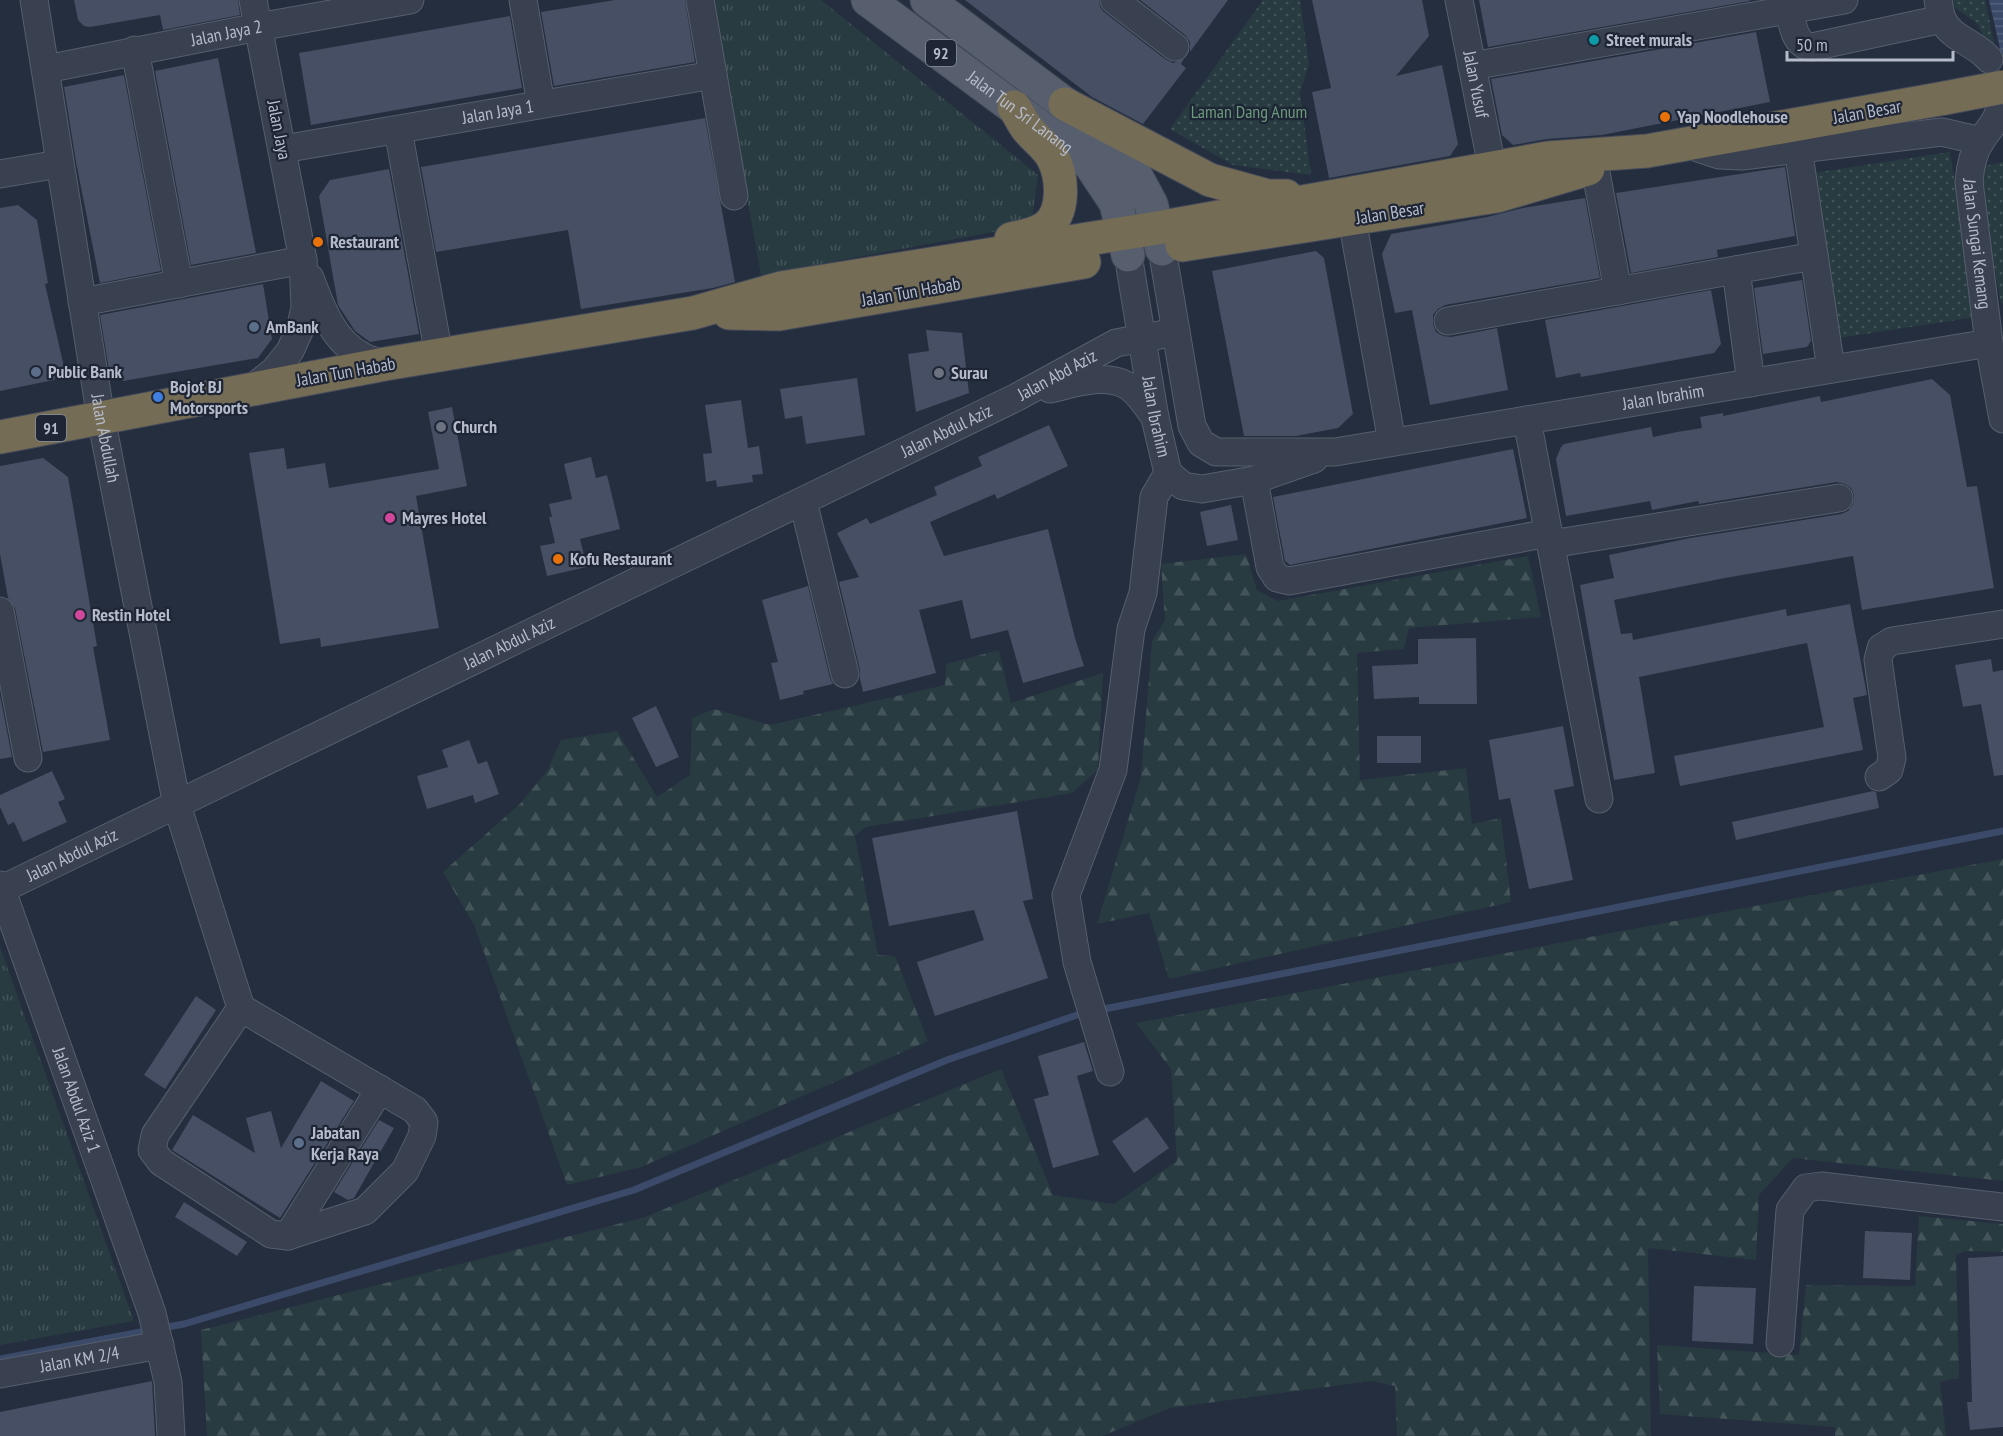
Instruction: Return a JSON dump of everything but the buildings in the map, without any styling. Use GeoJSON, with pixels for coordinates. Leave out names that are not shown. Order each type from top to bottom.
{"type":"FeatureCollection","features":[{"type":"Feature","properties":{"kind":"highway","name":"Jalan Besar"},"geometry":{"type":"LineString","coordinates":[[1126,244],[1352,219],[1495,182],[1548,158],[1647,151],[1944,98],[1997,86]]}},
{"type":"Feature","properties":{"kind":"highway"},"geometry":{"type":"LineString","coordinates":[[1065,104],[1210,180],[1268,196],[1329,196]]}},
{"type":"Feature","properties":{"kind":"highway"},"geometry":{"type":"LineString","coordinates":[[944,262],[999,242],[1038,232],[1051,223],[1055,216],[1060,198],[1057,167],[1053,157],[1026,127],[1014,107]]}},
{"type":"Feature","properties":{"kind":"highway","name":"Jalan Besar"},"geometry":{"type":"LineString","coordinates":[[1159,239],[1329,196],[1495,182],[1595,167],[1647,151]]}},
{"type":"Feature","properties":{"kind":"highway","name":"Jalan Tun Habab"},"geometry":{"type":"LineString","coordinates":[[0,437],[385,364],[693,313],[781,288],[944,262],[1126,244]]}},
{"type":"Feature","properties":{"kind":"highway","name":"Jalan Tun Habab"},"geometry":{"type":"LineString","coordinates":[[693,313],[779,314],[1126,244]]}},
{"type":"Feature","properties":{"kind":"main road","name":"Jalan Tun Sri Lanang"},"geometry":{"type":"LineString","coordinates":[[868,0],[1090,164],[1116,203],[1126,244]]}},
{"type":"Feature","properties":{"kind":"main road","name":"Jalan Tun Sri Lanang"},"geometry":{"type":"LineString","coordinates":[[927,0],[1065,104],[1108,142],[1135,174],[1151,204],[1159,239]]}},
{"type":"Feature","properties":{"kind":"street","name":"Jalan Abdullah"},"geometry":{"type":"LineString","coordinates":[[34,0],[101,418],[177,805],[241,1008]]}},
{"type":"Feature","properties":{"kind":"street","name":"Jalan Jaya"},"geometry":{"type":"LineString","coordinates":[[251,389],[274,371],[290,351],[300,329],[305,308],[303,260],[253,0]]}},
{"type":"Feature","properties":{"kind":"street","name":"Jalan Jaya 2"},"geometry":{"type":"LineString","coordinates":[[46,69],[135,50],[410,0]]}},
{"type":"Feature","properties":{"kind":"street"},"geometry":{"type":"LineString","coordinates":[[523,0],[541,104]]}},
{"type":"Feature","properties":{"kind":"street"},"geometry":{"type":"LineString","coordinates":[[700,0],[734,196]]}},
{"type":"Feature","properties":{"kind":"street"},"geometry":{"type":"LineString","coordinates":[[1114,0],[1175,47]]}},
{"type":"Feature","properties":{"kind":"street","name":"Jalan Yusuf"},"geometry":{"type":"LineString","coordinates":[[1459,0],[1495,182]]}},
{"type":"Feature","properties":{"kind":"street"},"geometry":{"type":"LineString","coordinates":[[1472,66],[1789,5],[1844,0]]}},
{"type":"Feature","properties":{"kind":"street"},"geometry":{"type":"LineString","coordinates":[[1789,5],[1799,43],[1805,47],[1812,47],[1940,10],[1951,31],[1982,50],[1997,86]]}},
{"type":"Feature","properties":{"kind":"street"},"geometry":{"type":"LineString","coordinates":[[135,50],[179,284]]}},
{"type":"Feature","properties":{"kind":"street","name":"Jalan Jaya 1"},"geometry":{"type":"LineString","coordinates":[[283,149],[713,75]]}},
{"type":"Feature","properties":{"kind":"street","name":"Jalan Sungai Kemang"},"geometry":{"type":"LineString","coordinates":[[1997,86],[1997,120],[1980,141],[1971,161],[1969,182],[1989,343],[2003,419]]}},
{"type":"Feature","properties":{"kind":"street"},"geometry":{"type":"LineString","coordinates":[[398,130],[439,355]]}},
{"type":"Feature","properties":{"kind":"street"},"geometry":{"type":"LineString","coordinates":[[1686,144],[1719,155],[1742,156],[1942,132],[1980,141]]}},
{"type":"Feature","properties":{"kind":"street"},"geometry":{"type":"LineString","coordinates":[[1798,148],[1831,369]]}},
{"type":"Feature","properties":{"kind":"street"},"geometry":{"type":"LineString","coordinates":[[0,174],[59,164]]}},
{"type":"Feature","properties":{"kind":"street"},"geometry":{"type":"LineString","coordinates":[[1595,167],[1618,291]]}},
{"type":"Feature","properties":{"kind":"street"},"geometry":{"type":"LineString","coordinates":[[1352,219],[1392,442]]}},
{"type":"Feature","properties":{"kind":"street","name":"Jalan Ibrahim"},"geometry":{"type":"LineString","coordinates":[[1159,239],[1192,426],[1200,442],[1216,452],[1335,452]]}},
{"type":"Feature","properties":{"kind":"street","name":"Jalan Ibrahim"},"geometry":{"type":"LineString","coordinates":[[1126,244],[1155,418],[1168,473],[1183,486],[1202,489],[1254,480],[1335,452],[1989,343]]}},
{"type":"Feature","properties":{"kind":"street"},"geometry":{"type":"LineString","coordinates":[[1448,321],[1814,256]]}},
{"type":"Feature","properties":{"kind":"street","name":"Jalan Jaya"},"geometry":{"type":"LineString","coordinates":[[303,260],[329,323],[361,356],[385,364]]}},
{"type":"Feature","properties":{"kind":"street"},"geometry":{"type":"LineString","coordinates":[[82,302],[303,260]]}},
{"type":"Feature","properties":{"kind":"street"},"geometry":{"type":"LineString","coordinates":[[1736,270],[1751,383]]}},
{"type":"Feature","properties":{"kind":"street","name":"Jalan Abd Aziz"},"geometry":{"type":"LineString","coordinates":[[1017,397],[1116,344],[1176,332]]}},
{"type":"Feature","properties":{"kind":"street","name":"Jalan Abd Aziz"},"geometry":{"type":"LineString","coordinates":[[1017,397],[1081,382],[1106,380],[1127,385],[1144,402],[1155,418]]}},
{"type":"Feature","properties":{"kind":"street","name":"Jalan Abdul Aziz"},"geometry":{"type":"LineString","coordinates":[[1,888],[177,805],[1017,397]]}},
{"type":"Feature","properties":{"kind":"street"},"geometry":{"type":"LineString","coordinates":[[1527,420],[1599,799]]}},
{"type":"Feature","properties":{"kind":"street"},"geometry":{"type":"LineString","coordinates":[[1110,1072],[1077,962],[1066,896],[1113,770],[1131,629],[1143,593],[1154,497],[1168,473]]}},
{"type":"Feature","properties":{"kind":"street"},"geometry":{"type":"LineString","coordinates":[[1254,480],[1270,567],[1277,578],[1289,581],[1550,538],[1839,498]]}},
{"type":"Feature","properties":{"kind":"street"},"geometry":{"type":"LineString","coordinates":[[803,501],[845,674]]}},
{"type":"Feature","properties":{"kind":"street"},"geometry":{"type":"LineString","coordinates":[[0,611],[28,758]]}},
{"type":"Feature","properties":{"kind":"street"},"geometry":{"type":"LineString","coordinates":[[1879,777],[1889,770],[1892,758],[1878,660],[1881,648],[1892,641],[2003,624]]}},
{"type":"Feature","properties":{"kind":"street","name":"Jalan Abdul Aziz 1"},"geometry":{"type":"LineString","coordinates":[[1,888],[157,1331],[168,1383],[171,1436]]}},
{"type":"Feature","properties":{"kind":"street"},"geometry":{"type":"LineString","coordinates":[[241,1008],[380,1089],[415,1110],[424,1122],[422,1137],[405,1171],[365,1211],[288,1236],[271,1234],[161,1162],[152,1150],[155,1135],[241,1008]]}},
{"type":"Feature","properties":{"kind":"street"},"geometry":{"type":"LineString","coordinates":[[288,1236],[380,1089]]}},
{"type":"Feature","properties":{"kind":"street"},"geometry":{"type":"LineString","coordinates":[[1780,1343],[1790,1210],[1806,1188],[1821,1186],[2003,1207]]}},
{"type":"Feature","properties":{"kind":"street","name":"Jalan KM 2/4"},"geometry":{"type":"LineString","coordinates":[[0,1374],[157,1331]]}},
{"type":"Feature","properties":{"kind":"green space"},"geometry":{"type":"Polygon","coordinates":[[[711,0],[821,0],[1038,175],[1031,225],[761,275],[711,0]]]}},
{"type":"Feature","properties":{"kind":"green space","name":"Laman Dang Anum"},"geometry":{"type":"Polygon","coordinates":[[[1263,0],[1300,0],[1309,64],[1300,93],[1311,175],[1233,165],[1170,129],[1263,0]]]}},
{"type":"Feature","properties":{"kind":"green space"},"geometry":{"type":"Polygon","coordinates":[[[1949,0],[1985,0],[1996,51],[1989,52],[1978,24],[1950,4],[1949,0]]]}},
{"type":"Feature","properties":{"kind":"green space"},"geometry":{"type":"Polygon","coordinates":[[[1950,152],[1976,317],[1839,338],[1813,173],[1950,152]]]}},
{"type":"Feature","properties":{"kind":"green space"},"geometry":{"type":"Polygon","coordinates":[[[2003,162],[2003,303],[2001,304],[1978,178],[1984,166],[2003,162]]]}},
{"type":"Feature","properties":{"kind":"green space"},"geometry":{"type":"Polygon","coordinates":[[[1246,554],[1257,590],[1278,601],[1528,556],[1541,617],[1409,628],[1404,649],[1357,653],[1360,780],[1466,768],[1472,824],[1501,818],[1511,902],[1169,979],[1149,913],[1097,924],[1141,777],[1152,641],[1165,620],[1161,564],[1246,554]]]}},
{"type":"Feature","properties":{"kind":"green space"},"geometry":{"type":"Polygon","coordinates":[[[999,650],[1011,703],[1103,673],[1098,770],[1072,793],[866,827],[855,836],[878,955],[895,956],[928,1041],[641,1167],[567,1185],[475,927],[443,872],[520,804],[547,771],[561,740],[617,731],[657,797],[690,775],[692,718],[714,709],[770,725],[945,685],[946,664],[999,650]]]}},
{"type":"Feature","properties":{"kind":"green space"},"geometry":{"type":"Polygon","coordinates":[[[2003,859],[2003,1181],[1793,1158],[1759,1195],[1756,1260],[1648,1248],[1651,1436],[1397,1436],[1395,1386],[1371,1381],[1170,1408],[1102,1436],[207,1436],[201,1330],[645,1217],[1001,1069],[1053,1195],[1114,1204],[1177,1161],[1171,1069],[1136,1023],[2003,859]]]}},
{"type":"Feature","properties":{"kind":"green space"},"geometry":{"type":"Polygon","coordinates":[[[0,947],[134,1321],[0,1345],[0,947]]]}},
{"type":"Feature","properties":{"kind":"green space"},"geometry":{"type":"Polygon","coordinates":[[[1919,1216],[2003,1224],[2003,1252],[1965,1251],[1956,1255],[1959,1378],[1940,1382],[1946,1436],[1835,1436],[1835,1427],[1660,1414],[1657,1345],[1799,1355],[1806,1285],[1915,1286],[1919,1216]]]}},
{"type":"Feature","properties":{"kind":"water"},"geometry":{"type":"Polygon","coordinates":[[[1989,0],[2003,0],[2003,62],[1989,0]]]}},
{"type":"Feature","properties":{"kind":"waterway"},"geometry":{"type":"LineString","coordinates":[[1104,1009],[2003,831]]}},
{"type":"Feature","properties":{"kind":"waterway"},"geometry":{"type":"LineString","coordinates":[[162,1328],[184,1324],[634,1190],[947,1060],[1077,1015]]}},
{"type":"Feature","properties":{"kind":"waterway"},"geometry":{"type":"LineString","coordinates":[[0,1359],[151,1330]]}},
{"type":"Feature","properties":{"kind":"place","name":"Street murals"},"geometry":{"type":"Point","coordinates":[1594,40]}},
{"type":"Feature","properties":{"kind":"place","name":"Yap Noodlehouse"},"geometry":{"type":"Point","coordinates":[1665,117]}},
{"type":"Feature","properties":{"kind":"place","name":"Restaurant"},"geometry":{"type":"Point","coordinates":[318,242]}},
{"type":"Feature","properties":{"kind":"place","name":"AmBank"},"geometry":{"type":"Point","coordinates":[254,327]}},
{"type":"Feature","properties":{"kind":"place","name":"Public Bank"},"geometry":{"type":"Point","coordinates":[36,372]}},
{"type":"Feature","properties":{"kind":"place","name":"Surau"},"geometry":{"type":"Point","coordinates":[939,373]}},
{"type":"Feature","properties":{"kind":"place","name":"Bojot BJ Motorsports"},"geometry":{"type":"Point","coordinates":[158,397]}},
{"type":"Feature","properties":{"kind":"place","name":"Church"},"geometry":{"type":"Point","coordinates":[441,427]}},
{"type":"Feature","properties":{"kind":"place","name":"Mayres Hotel"},"geometry":{"type":"Point","coordinates":[390,518]}},
{"type":"Feature","properties":{"kind":"place","name":"Kofu Restaurant"},"geometry":{"type":"Point","coordinates":[558,559]}},
{"type":"Feature","properties":{"kind":"place","name":"Restin Hotel"},"geometry":{"type":"Point","coordinates":[80,615]}},
{"type":"Feature","properties":{"kind":"place","name":"Jabatan Kerja Raya"},"geometry":{"type":"Point","coordinates":[299,1143]}}]}
